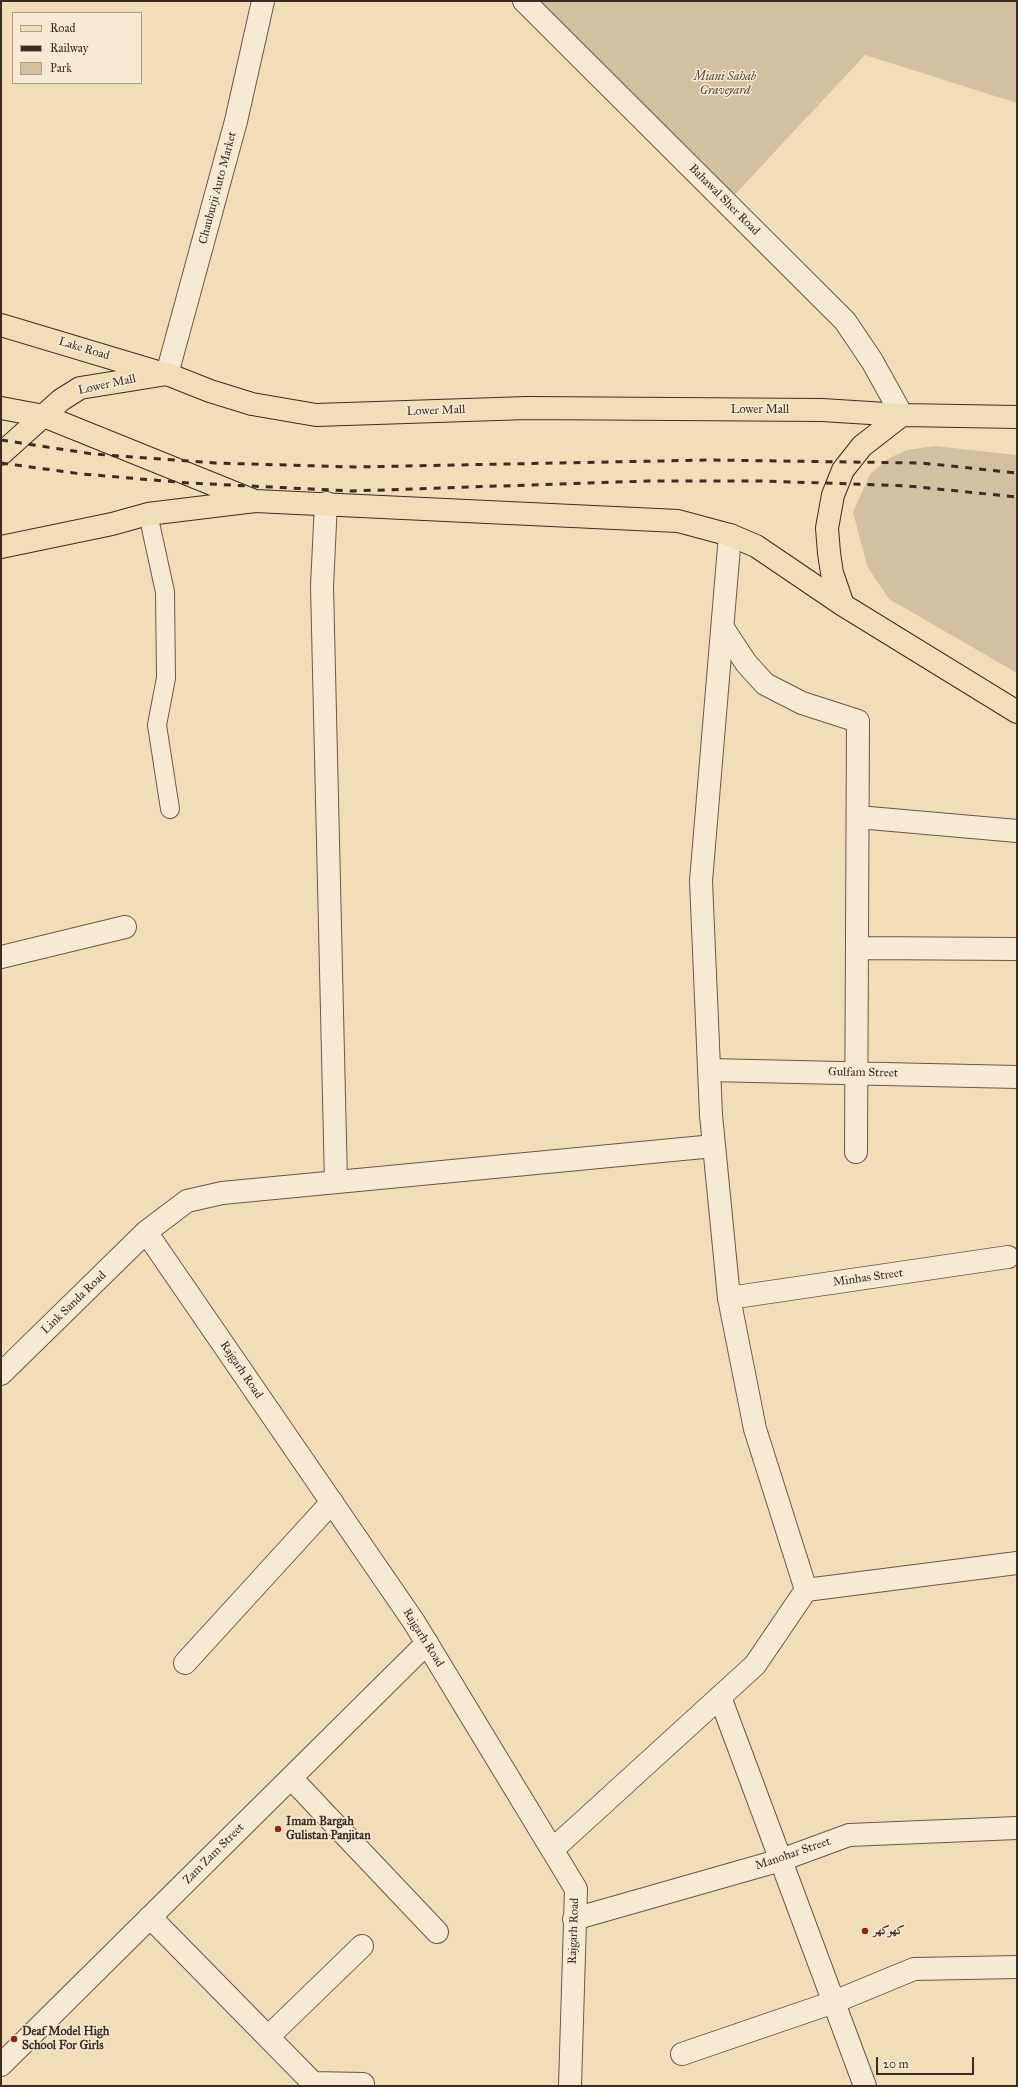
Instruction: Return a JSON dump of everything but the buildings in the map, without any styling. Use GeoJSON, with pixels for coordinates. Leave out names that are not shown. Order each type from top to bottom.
{"type":"FeatureCollection","features":[{"type":"Feature","properties":{"kind":"main road","name":"Lake Road"},"geometry":{"type":"LineString","coordinates":[[1,325],[167,374]]}},
{"type":"Feature","properties":{"kind":"main road","name":"Lower Mall"},"geometry":{"type":"LineString","coordinates":[[1,454],[61,400],[80,388],[167,374],[210,391],[252,404],[316,415],[527,408],[822,410],[902,415],[1017,417]]}},
{"type":"Feature","properties":{"kind":"main road"},"geometry":{"type":"LineString","coordinates":[[1,408],[44,416],[255,501]]}},
{"type":"Feature","properties":{"kind":"main road"},"geometry":{"type":"LineString","coordinates":[[843,605],[832,573],[829,553],[828,528],[833,495],[843,470],[862,446],[902,415]]}},
{"type":"Feature","properties":{"kind":"main road"},"geometry":{"type":"LineString","coordinates":[[1,547],[112,524],[148,514],[255,501],[326,503],[678,521],[730,535],[756,546],[843,605],[1017,712]]}},
{"type":"Feature","properties":{"kind":"street","name":"Chauburji Auto Market"},"geometry":{"type":"LineString","coordinates":[[167,374],[236,121],[263,1]]}},
{"type":"Feature","properties":{"kind":"street","name":"Bahawal Sher Road"},"geometry":{"type":"LineString","coordinates":[[524,1],[845,321],[872,361],[902,415]]}},
{"type":"Feature","properties":{"kind":"street"},"geometry":{"type":"LineString","coordinates":[[326,503],[322,586],[336,1182]]}},
{"type":"Feature","properties":{"kind":"street"},"geometry":{"type":"LineString","coordinates":[[730,535],[701,881],[709,1070],[714,1146],[729,1298],[755,1429],[806,1590]]}},
{"type":"Feature","properties":{"kind":"street"},"geometry":{"type":"LineString","coordinates":[[723,628],[746,662],[765,684],[802,703],[858,721],[856,1152]]}},
{"type":"Feature","properties":{"kind":"street"},"geometry":{"type":"LineString","coordinates":[[858,817],[1017,831]]}},
{"type":"Feature","properties":{"kind":"street"},"geometry":{"type":"LineString","coordinates":[[1,957],[125,927]]}},
{"type":"Feature","properties":{"kind":"street"},"geometry":{"type":"LineString","coordinates":[[858,948],[1017,949]]}},
{"type":"Feature","properties":{"kind":"street","name":"Gulfam Street"},"geometry":{"type":"LineString","coordinates":[[709,1070],[1017,1077]]}},
{"type":"Feature","properties":{"kind":"street","name":"Link Sanda Road"},"geometry":{"type":"LineString","coordinates":[[1,1374],[146,1232],[187,1201],[222,1193],[714,1146]]}},
{"type":"Feature","properties":{"kind":"street","name":"Rajgarh Road"},"geometry":{"type":"LineString","coordinates":[[146,1232],[427,1643],[576,1888],[570,2086]]}},
{"type":"Feature","properties":{"kind":"street","name":"Minhas Street"},"geometry":{"type":"LineString","coordinates":[[729,1298],[1008,1258]]}},
{"type":"Feature","properties":{"kind":"street"},"geometry":{"type":"LineString","coordinates":[[185,1663],[332,1502]]}},
{"type":"Feature","properties":{"kind":"street"},"geometry":{"type":"LineString","coordinates":[[552,1850],[755,1665],[806,1590],[1017,1563]]}},
{"type":"Feature","properties":{"kind":"street","name":"Zam Zam Street"},"geometry":{"type":"LineString","coordinates":[[1,2065],[427,1643]]}},
{"type":"Feature","properties":{"kind":"street"},"geometry":{"type":"LineString","coordinates":[[720,1697],[865,2086]]}},
{"type":"Feature","properties":{"kind":"street"},"geometry":{"type":"LineString","coordinates":[[291,1778],[437,1932]]}},
{"type":"Feature","properties":{"kind":"street","name":"Manohar Street"},"geometry":{"type":"LineString","coordinates":[[574,1919],[781,1860],[849,1835],[1017,1828]]}},
{"type":"Feature","properties":{"kind":"street"},"geometry":{"type":"LineString","coordinates":[[150,1917],[313,2083],[363,2084],[362,2086]]}},
{"type":"Feature","properties":{"kind":"street"},"geometry":{"type":"LineString","coordinates":[[268,2037],[362,1946]]}},
{"type":"Feature","properties":{"kind":"street"},"geometry":{"type":"LineString","coordinates":[[682,2054],[834,2002],[914,1969],[1017,1967]]}},
{"type":"Feature","properties":{"kind":"lane"},"geometry":{"type":"LineString","coordinates":[[148,514],[166,592],[166,678],[157,725],[170,809]]}},
{"type":"Feature","properties":{"kind":"green space","name":"Miani Sahab Graveyard"},"geometry":{"type":"Polygon","coordinates":[[[524,1],[1017,1],[1017,103],[865,55],[727,203],[524,1]]]}},
{"type":"Feature","properties":{"kind":"green space"},"geometry":{"type":"Polygon","coordinates":[[[935,446],[1017,455],[1017,673],[889,599],[867,566],[853,512],[870,474],[889,458],[907,450],[935,446]]]}},
{"type":"Feature","properties":{"kind":"railway"},"geometry":{"type":"LineString","coordinates":[[1,440],[93,454],[215,463],[355,467],[709,460],[922,463],[1017,473]]}},
{"type":"Feature","properties":{"kind":"railway"},"geometry":{"type":"LineString","coordinates":[[1,463],[82,474],[189,483],[352,491],[648,481],[765,481],[908,486],[1017,497]]}},
{"type":"Feature","properties":{"kind":"place","name":"Imam Bargah Gulistan Panjitan"},"geometry":{"type":"Point","coordinates":[278,1829]}},
{"type":"Feature","properties":{"kind":"place","name":"کھوکھر"},"geometry":{"type":"Point","coordinates":[865,1931]}},
{"type":"Feature","properties":{"kind":"place","name":"Deaf Model High School For Girls"},"geometry":{"type":"Point","coordinates":[14,2039]}}]}
